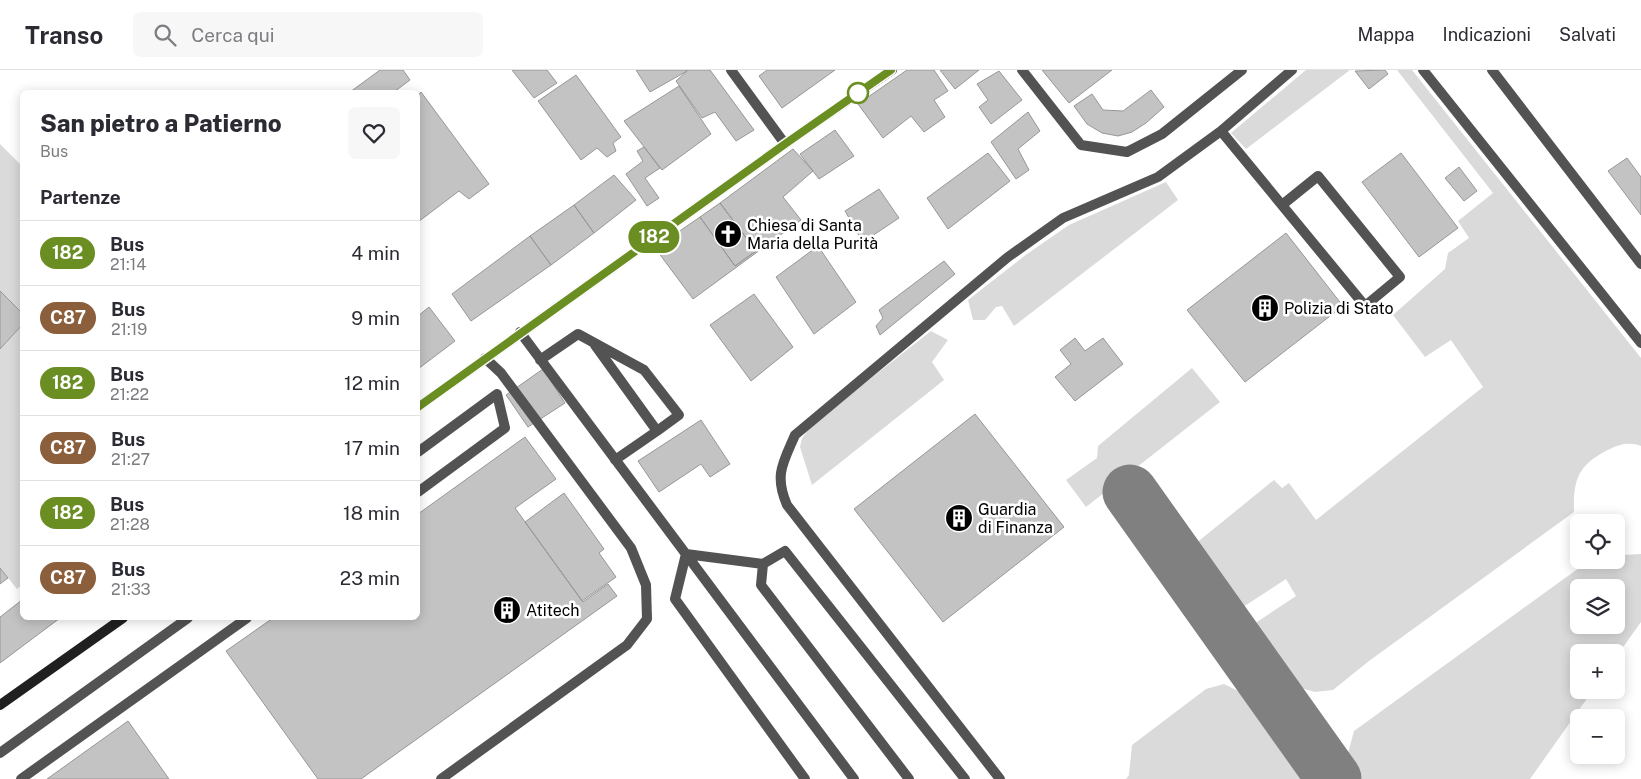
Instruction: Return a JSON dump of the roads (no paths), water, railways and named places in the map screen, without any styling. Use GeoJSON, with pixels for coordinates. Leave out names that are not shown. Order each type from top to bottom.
{"type":"FeatureCollection","features":[{"type":"Feature","properties":{"kind":"street"},"geometry":{"type":"LineString","coordinates":[[731,70],[785,144]]}},
{"type":"Feature","properties":{"kind":"street"},"geometry":{"type":"LineString","coordinates":[[420,406],[520,332],[892,70]]}},
{"type":"Feature","properties":{"kind":"street"},"geometry":{"type":"LineString","coordinates":[[1022,70],[1081,145],[1127,152],[1162,134],[1242,70]]}},
{"type":"Feature","properties":{"kind":"street"},"geometry":{"type":"LineString","coordinates":[[1000,779],[787,505],[780,488],[782,466],[795,435],[1008,257],[1063,218],[1158,177],[1220,131],[1292,70]]}},
{"type":"Feature","properties":{"kind":"street"},"geometry":{"type":"LineString","coordinates":[[1423,70],[1641,343]]}},
{"type":"Feature","properties":{"kind":"street"},"geometry":{"type":"LineString","coordinates":[[1492,70],[1641,264]]}},
{"type":"Feature","properties":{"kind":"street"},"geometry":{"type":"LineString","coordinates":[[1220,131],[1365,306],[1400,277],[1318,176],[1282,205]]}},
{"type":"Feature","properties":{"kind":"street"},"geometry":{"type":"LineString","coordinates":[[520,332],[854,779]]}},
{"type":"Feature","properties":{"kind":"street"},"geometry":{"type":"LineString","coordinates":[[540,360],[578,334],[644,370],[679,415],[615,460]]}},
{"type":"Feature","properties":{"kind":"street"},"geometry":{"type":"LineString","coordinates":[[593,342],[657,431]]}},
{"type":"Feature","properties":{"kind":"street"},"geometry":{"type":"LineString","coordinates":[[441,779],[627,645],[647,620],[646,585],[631,548],[501,373],[485,358]]}},
{"type":"Feature","properties":{"kind":"street"},"geometry":{"type":"LineString","coordinates":[[420,491],[505,428],[497,394],[501,373]]}},
{"type":"Feature","properties":{"kind":"street"},"geometry":{"type":"LineString","coordinates":[[420,451],[497,394]]}},
{"type":"Feature","properties":{"kind":"street"},"geometry":{"type":"LineString","coordinates":[[686,554],[763,564],[785,551],[964,779]]}},
{"type":"Feature","properties":{"kind":"street"},"geometry":{"type":"LineString","coordinates":[[686,554],[674,598],[805,779]]}},
{"type":"Feature","properties":{"kind":"street"},"geometry":{"type":"LineString","coordinates":[[763,564],[761,585],[909,779]]}},
{"type":"Feature","properties":{"kind":"street"},"geometry":{"type":"LineString","coordinates":[[0,705],[120,620]]}},
{"type":"Feature","properties":{"kind":"street"},"geometry":{"type":"LineString","coordinates":[[0,753],[185,620]]}},
{"type":"Feature","properties":{"kind":"street"},"geometry":{"type":"LineString","coordinates":[[21,779],[244,620]]}},
{"type":"Feature","properties":{"kind":"place","name":"Chiesa di Santa Maria della Purità"},"geometry":{"type":"Point","coordinates":[728,234]}},
{"type":"Feature","properties":{"kind":"place","name":"Polizia di Stato"},"geometry":{"type":"Point","coordinates":[1265,308]}},
{"type":"Feature","properties":{"kind":"place","name":"Guardia di Finanza"},"geometry":{"type":"Point","coordinates":[959,518]}},
{"type":"Feature","properties":{"kind":"place","name":"Atitech"},"geometry":{"type":"Point","coordinates":[507,610]}}]}
